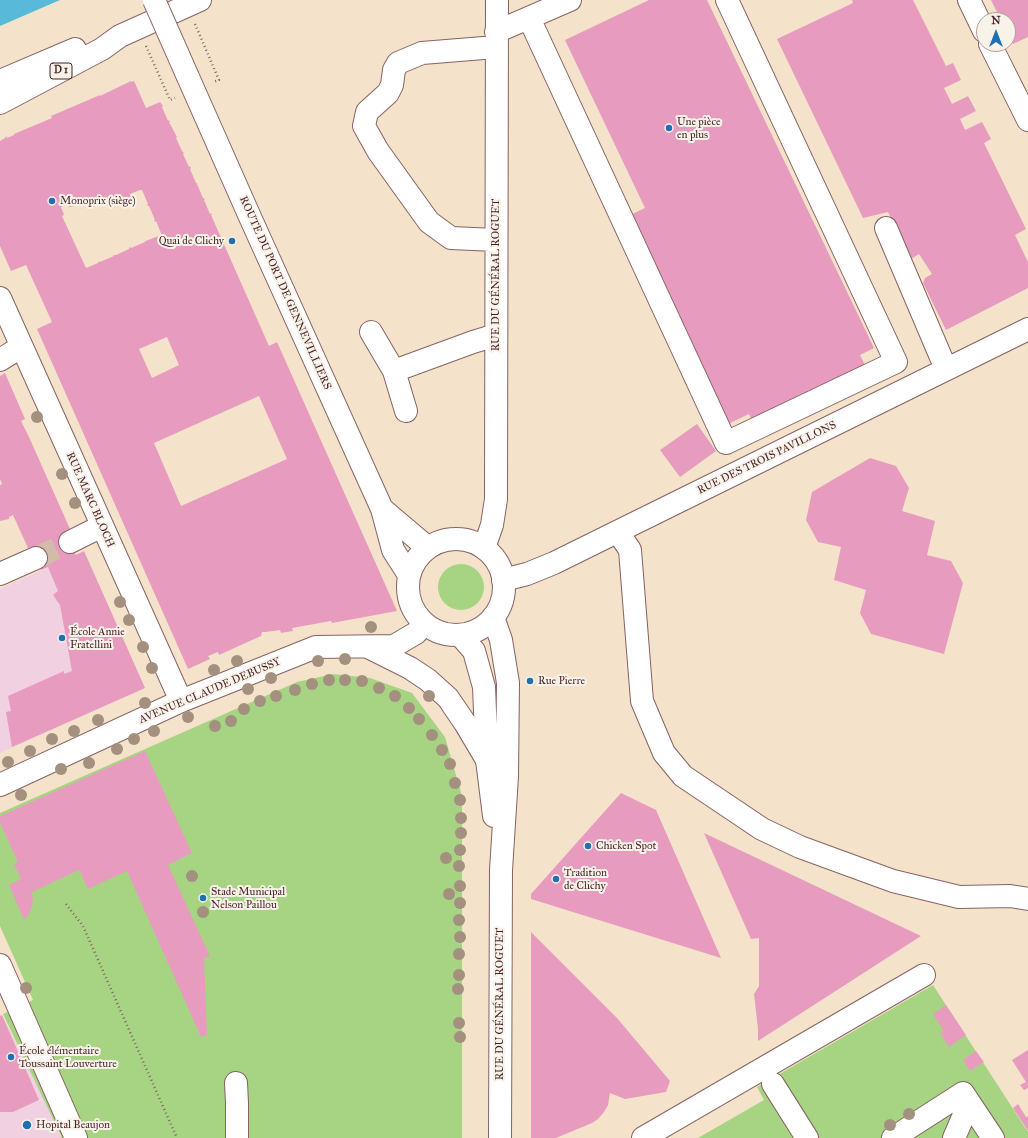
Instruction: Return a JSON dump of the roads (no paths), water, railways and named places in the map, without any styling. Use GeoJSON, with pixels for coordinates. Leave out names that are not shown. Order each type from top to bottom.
{"type":"FeatureCollection","features":[{"type":"Feature","properties":{"kind":"street","name":"ROUTE DU PORT DE GENNEVILLIERS"},"geometry":{"type":"LineString","coordinates":[[154,0],[253,224],[382,509],[393,550],[409,575]]}},
{"type":"Feature","properties":{"kind":"street","name":"RUE DU GÉNÉRAL ROGUET"},"geometry":{"type":"LineString","coordinates":[[484,548],[492,525],[496,499],[497,0]]}},
{"type":"Feature","properties":{"kind":"street"},"geometry":{"type":"LineString","coordinates":[[496,240],[451,238],[429,222],[378,151],[364,126],[367,112],[388,93],[392,85],[394,70],[398,63],[422,53],[496,40],[528,18],[570,0]]}},
{"type":"Feature","properties":{"kind":"street"},"geometry":{"type":"LineString","coordinates":[[528,18],[726,443],[896,362],[727,0]]}},
{"type":"Feature","properties":{"kind":"street"},"geometry":{"type":"LineString","coordinates":[[969,0],[976,14]]}},
{"type":"Feature","properties":{"kind":"street","name":"D 1"},"geometry":{"type":"LineString","coordinates":[[0,103],[102,50],[129,32],[194,3]]}},
{"type":"Feature","properties":{"kind":"street","name":"D 1"},"geometry":{"type":"LineString","coordinates":[[0,81],[98,39],[129,32]]}},
{"type":"Feature","properties":{"kind":"street"},"geometry":{"type":"LineString","coordinates":[[994,52],[1028,120]]}},
{"type":"Feature","properties":{"kind":"street"},"geometry":{"type":"LineString","coordinates":[[886,228],[946,369]]}},
{"type":"Feature","properties":{"kind":"street","name":"RUE MARC BLOCH"},"geometry":{"type":"LineString","coordinates":[[0,298],[181,701]]}},
{"type":"Feature","properties":{"kind":"street","name":"RUE DES TROIS PAVILLONS"},"geometry":{"type":"LineString","coordinates":[[503,580],[527,574],[554,563],[1028,329]]}},
{"type":"Feature","properties":{"kind":"street"},"geometry":{"type":"LineString","coordinates":[[371,332],[394,371],[406,411]]}},
{"type":"Feature","properties":{"kind":"street"},"geometry":{"type":"LineString","coordinates":[[394,371],[496,335]]}},
{"type":"Feature","properties":{"kind":"street"},"geometry":{"type":"LineString","coordinates":[[0,360],[21,347]]}},
{"type":"Feature","properties":{"kind":"street","name":"ROUTE DU PORT DE GENNEVILLIERS"},"geometry":{"type":"LineString","coordinates":[[382,509],[428,548]]}},
{"type":"Feature","properties":{"kind":"street"},"geometry":{"type":"LineString","coordinates":[[70,542],[102,526]]}},
{"type":"Feature","properties":{"kind":"street"},"geometry":{"type":"LineString","coordinates":[[618,532],[630,550],[642,701],[664,753],[683,776],[762,829],[800,847],[893,881],[959,897],[1010,896],[1028,899]]}},
{"type":"Feature","properties":{"kind":"street"},"geometry":{"type":"LineString","coordinates":[[456,539],[468,540],[484,548],[496,562],[503,580],[503,594],[499,608],[493,617],[479,629],[460,635],[433,630],[424,624],[411,604],[408,592],[409,575],[416,560],[428,548],[439,542],[456,539]]}},
{"type":"Feature","properties":{"kind":"street"},"geometry":{"type":"LineString","coordinates":[[0,574],[36,558]]}},
{"type":"Feature","properties":{"kind":"street","name":"RUE DU GÉNÉRAL ROGUET"},"geometry":{"type":"LineString","coordinates":[[493,617],[501,640],[508,683],[507,776],[501,870],[500,1138]]}},
{"type":"Feature","properties":{"kind":"street","name":"AVENUE CLAUDE DEBUSSY"},"geometry":{"type":"LineString","coordinates":[[0,785],[181,701],[316,647],[394,646],[416,633],[424,624]]}},
{"type":"Feature","properties":{"kind":"street","name":"RUE DU GÉNÉRAL ROGUET"},"geometry":{"type":"LineString","coordinates":[[460,635],[474,651],[484,687],[487,760],[501,870]]}},
{"type":"Feature","properties":{"kind":"street"},"geometry":{"type":"LineString","coordinates":[[369,647],[410,668],[428,680],[448,698],[487,760]]}},
{"type":"Feature","properties":{"kind":"street"},"geometry":{"type":"LineString","coordinates":[[0,965],[76,1138]]}},
{"type":"Feature","properties":{"kind":"street"},"geometry":{"type":"LineString","coordinates":[[643,1138],[924,975]]}},
{"type":"Feature","properties":{"kind":"street"},"geometry":{"type":"LineString","coordinates":[[236,1083],[237,1138]]}},
{"type":"Feature","properties":{"kind":"street"},"geometry":{"type":"LineString","coordinates":[[773,1084],[807,1138]]}},
{"type":"Feature","properties":{"kind":"street"},"geometry":{"type":"LineString","coordinates":[[893,1138],[963,1093],[993,1138]]}},
{"type":"Feature","properties":{"kind":"street"},"geometry":{"type":"LineString","coordinates":[[954,1138],[970,1103]]}},
{"type":"Feature","properties":{"kind":"water"},"geometry":{"type":"Polygon","coordinates":[[[0,0],[60,0],[0,26],[0,0]]]}},
{"type":"Feature","properties":{"kind":"tunnel"},"geometry":{"type":"LineString","coordinates":[[36,558],[70,542]]}},
{"type":"Feature","properties":{"kind":"place","name":"Une pièce en plus"},"geometry":{"type":"Point","coordinates":[669,128]}},
{"type":"Feature","properties":{"kind":"place","name":"Monoprix (siège)"},"geometry":{"type":"Point","coordinates":[52,201]}},
{"type":"Feature","properties":{"kind":"place","name":"Quai de Clichy"},"geometry":{"type":"Point","coordinates":[232,241]}},
{"type":"Feature","properties":{"kind":"place","name":"École Annie Fratellini"},"geometry":{"type":"Point","coordinates":[62,638]}},
{"type":"Feature","properties":{"kind":"place","name":"Rue Pierre"},"geometry":{"type":"Point","coordinates":[530,681]}},
{"type":"Feature","properties":{"kind":"place","name":"Chicken Spot"},"geometry":{"type":"Point","coordinates":[588,846]}},
{"type":"Feature","properties":{"kind":"place","name":"Tradition de Clichy"},"geometry":{"type":"Point","coordinates":[556,879]}},
{"type":"Feature","properties":{"kind":"place","name":"Stade Municipal Nelson Paillou"},"geometry":{"type":"Point","coordinates":[203,898]}},
{"type":"Feature","properties":{"kind":"place","name":"École élémentaire Toussaint Louverture"},"geometry":{"type":"Point","coordinates":[11,1057]}},
{"type":"Feature","properties":{"kind":"place","name":"Hopital Beaujon"},"geometry":{"type":"Point","coordinates":[27,1125]}}]}
